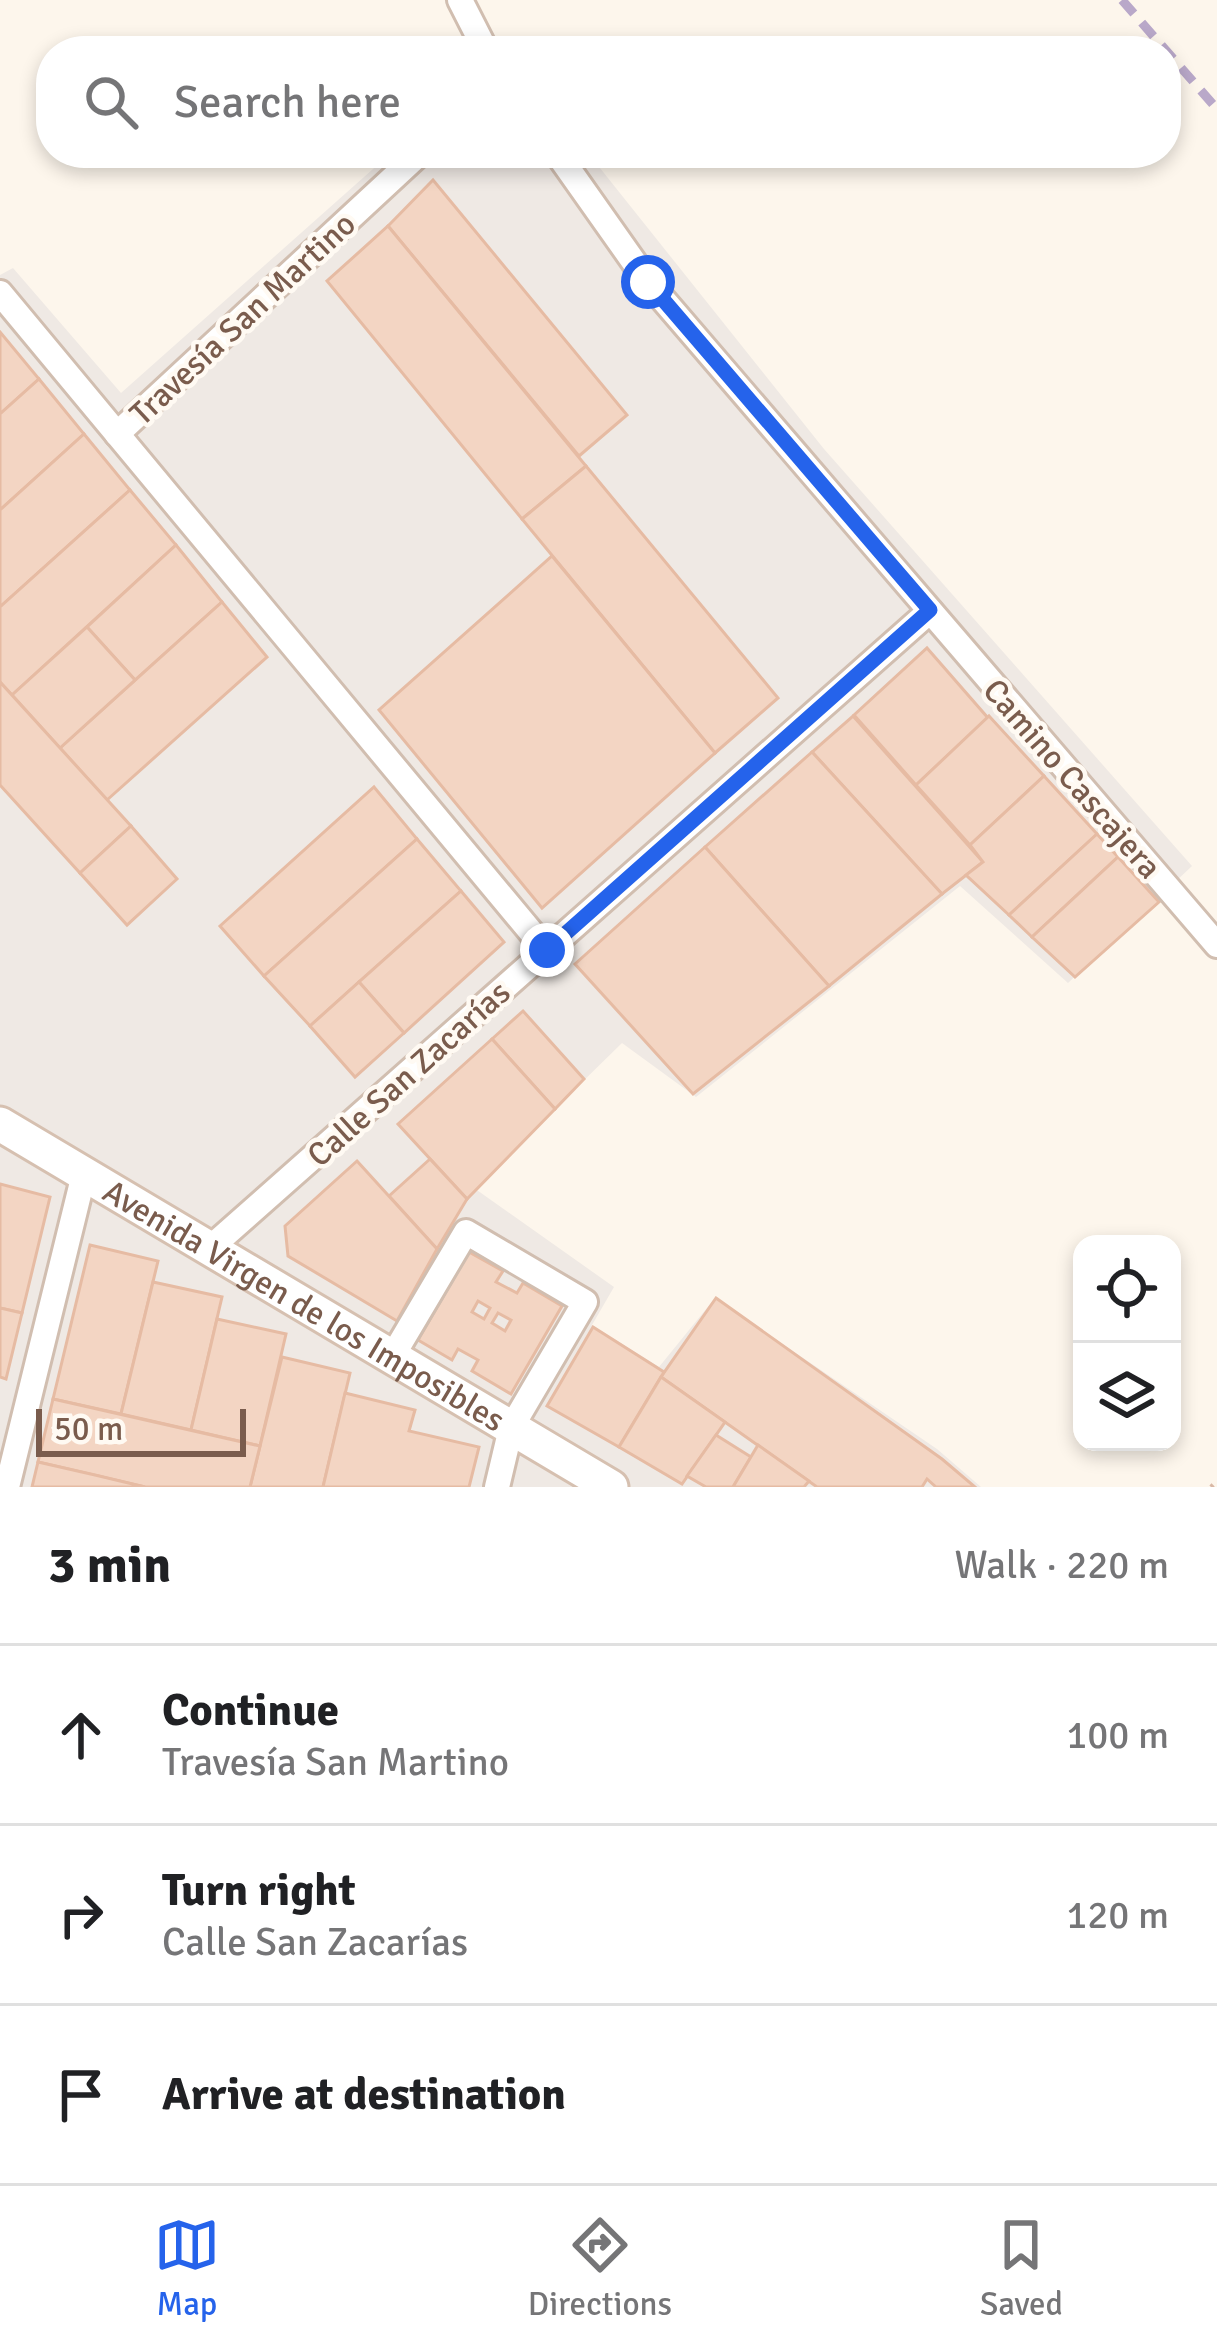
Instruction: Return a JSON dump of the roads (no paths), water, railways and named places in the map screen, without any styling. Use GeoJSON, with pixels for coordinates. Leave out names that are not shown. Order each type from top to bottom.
{"type":"FeatureCollection","features":[{"type":"Feature","properties":{"kind":"street"},"geometry":{"type":"LineString","coordinates":[[460,0],[478,36]]}},
{"type":"Feature","properties":{"kind":"street","name":"Travesía San Martino"},"geometry":{"type":"LineString","coordinates":[[117,434],[404,168]]}},
{"type":"Feature","properties":{"kind":"street"},"geometry":{"type":"LineString","coordinates":[[568,168],[648,282],[930,610]]}},
{"type":"Feature","properties":{"kind":"street"},"geometry":{"type":"LineString","coordinates":[[0,293],[547,950]]}},
{"type":"Feature","properties":{"kind":"street","name":"Camino Cascajera"},"geometry":{"type":"LineString","coordinates":[[930,610],[1217,945]]}},
{"type":"Feature","properties":{"kind":"street","name":"Calle San Zacarías"},"geometry":{"type":"LineString","coordinates":[[209,1249],[930,610]]}},
{"type":"Feature","properties":{"kind":"street","name":"Avenida Virgen de los Imposibles"},"geometry":{"type":"LineString","coordinates":[[0,1124],[610,1487]]}},
{"type":"Feature","properties":{"kind":"street"},"geometry":{"type":"LineString","coordinates":[[7,1487],[84,1174]]}},
{"type":"Feature","properties":{"kind":"street"},"geometry":{"type":"LineString","coordinates":[[392,1357],[466,1232],[585,1302],[511,1428],[497,1487]]}},
{"type":"Feature","properties":{"kind":"railway"},"geometry":{"type":"LineString","coordinates":[[1122,0],[1153,36]]}},
{"type":"Feature","properties":{"kind":"railway"},"geometry":{"type":"LineString","coordinates":[[1181,68],[1217,109]]}}]}
